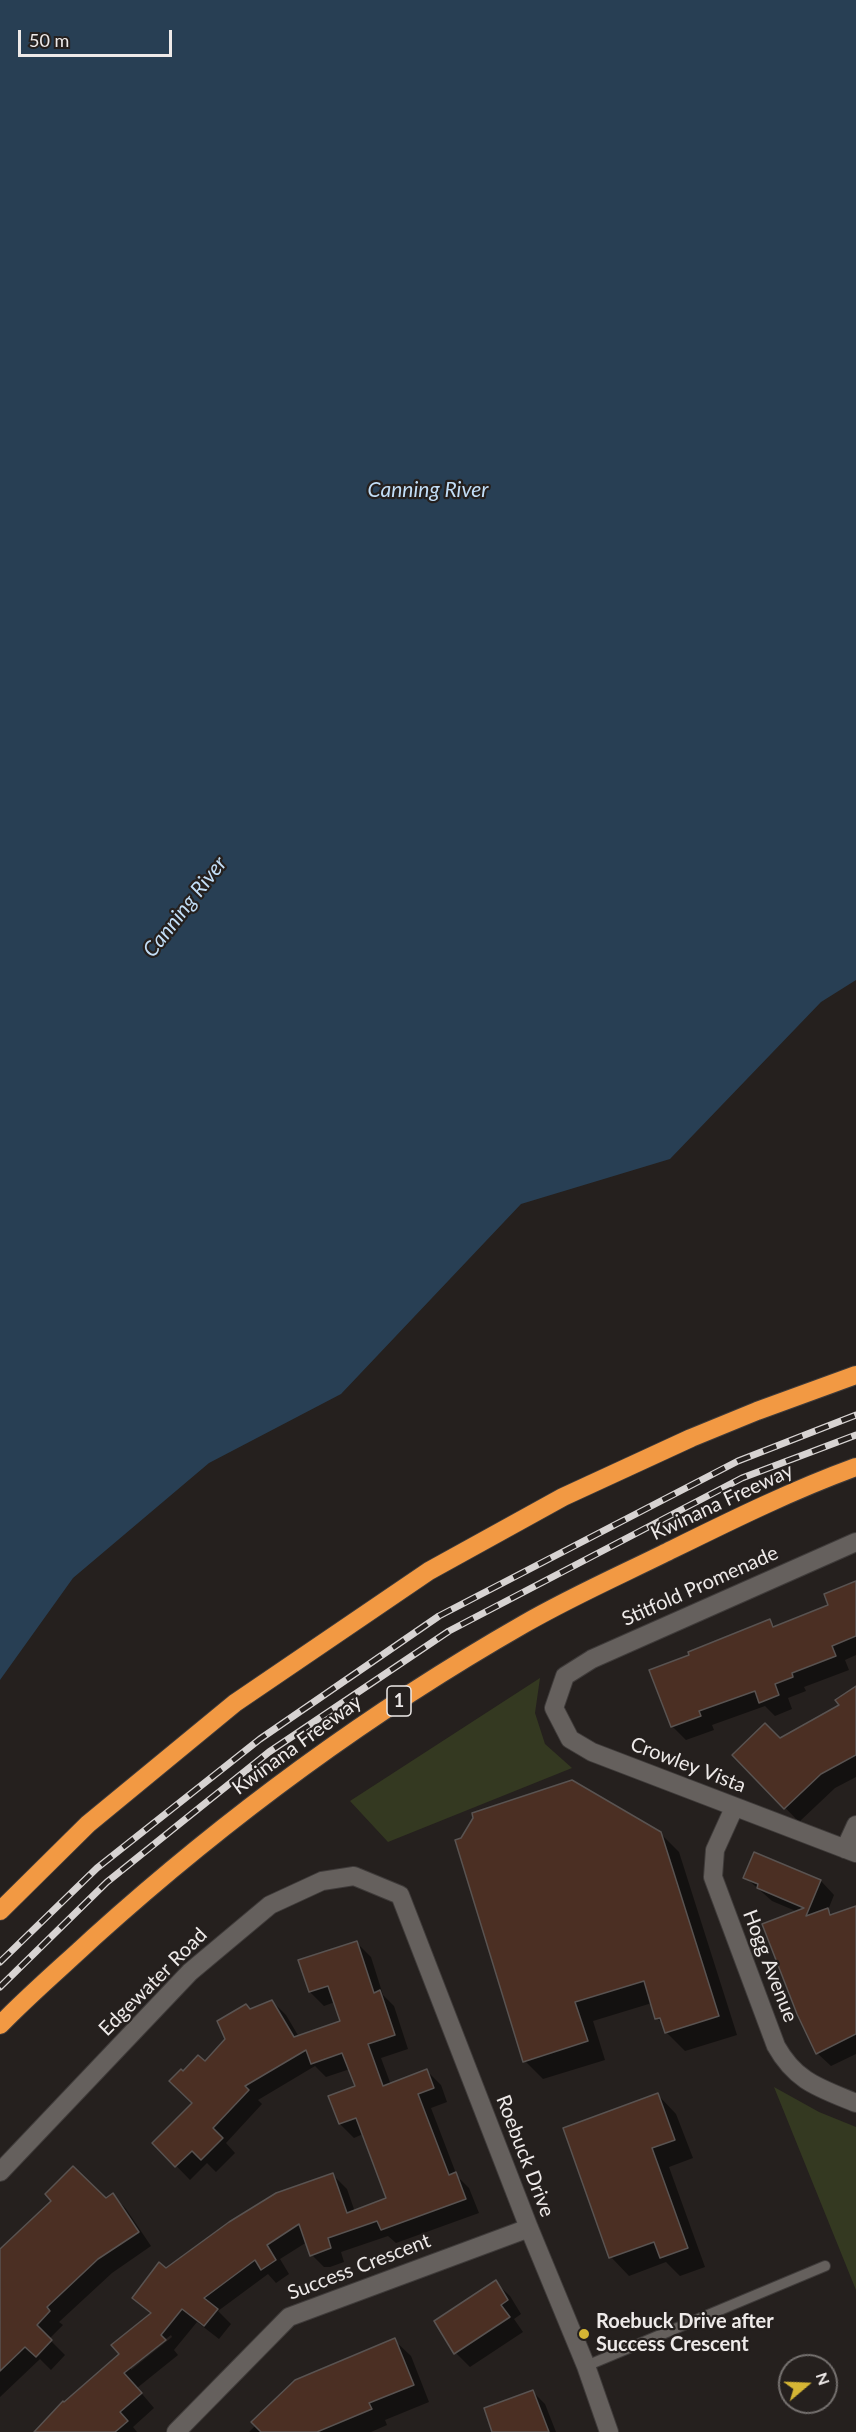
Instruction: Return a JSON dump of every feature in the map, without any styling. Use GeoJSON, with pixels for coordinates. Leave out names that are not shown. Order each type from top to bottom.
{"type":"FeatureCollection","features":[{"type":"Feature","properties":{"kind":"highway"},"geometry":{"type":"LineString","coordinates":[[0,1911],[88,1824],[235,1703],[429,1571],[563,1497],[757,1411],[856,1375]]}},
{"type":"Feature","properties":{"kind":"highway","name":"Kwinana Freeway"},"geometry":{"type":"LineString","coordinates":[[0,2025],[131,1904],[205,1841],[287,1778],[374,1717],[462,1660],[595,1587],[728,1522],[856,1467]]}},
{"type":"Feature","properties":{"kind":"street","name":"Stitfold Promenade"},"geometry":{"type":"LineString","coordinates":[[565,1676],[592,1659],[856,1542]]}},
{"type":"Feature","properties":{"kind":"street","name":"Crowley Vista"},"geometry":{"type":"LineString","coordinates":[[565,1676],[554,1707],[570,1739],[592,1752],[851,1851]]}},
{"type":"Feature","properties":{"kind":"street","name":"Hogg Avenue"},"geometry":{"type":"LineString","coordinates":[[734,1808],[715,1850],[713,1877],[777,2046],[789,2067],[805,2081],[856,2103]]}},
{"type":"Feature","properties":{"kind":"street"},"geometry":{"type":"LineString","coordinates":[[851,1851],[856,1825]]}},
{"type":"Feature","properties":{"kind":"street","name":"Edgewater Road"},"geometry":{"type":"LineString","coordinates":[[0,2172],[190,1972],[270,1905],[322,1881],[354,1876],[400,1895]]}},
{"type":"Feature","properties":{"kind":"street","name":"Roebuck Drive"},"geometry":{"type":"LineString","coordinates":[[400,1895],[529,2228],[586,2366],[609,2432]]}},
{"type":"Feature","properties":{"kind":"street","name":"Success Crescent"},"geometry":{"type":"LineString","coordinates":[[176,2432],[289,2317],[529,2228]]}},
{"type":"Feature","properties":{"kind":"lane"},"geometry":{"type":"LineString","coordinates":[[586,2366],[825,2266]]}},
{"type":"Feature","properties":{"kind":"green space"},"geometry":{"type":"Polygon","coordinates":[[[540,1678],[535,1713],[545,1744],[572,1768],[388,1842],[350,1801],[540,1678]]]}},
{"type":"Feature","properties":{"kind":"green space"},"geometry":{"type":"Polygon","coordinates":[[[774,2087],[819,2112],[856,2127],[856,2290],[774,2087]]]}},
{"type":"Feature","properties":{"kind":"water","name":"Canning River"},"geometry":{"type":"Polygon","coordinates":[[[0,0],[856,0],[856,980],[821,1002],[670,1159],[521,1204],[341,1394],[209,1463],[73,1578],[0,1680],[0,0]]]}},
{"type":"Feature","properties":{"kind":"building"},"geometry":{"type":"Polygon","coordinates":[[[856,1581],[856,1636],[832,1646],[836,1656],[792,1673],[793,1677],[775,1684],[779,1695],[759,1703],[755,1691],[699,1711],[701,1716],[671,1727],[649,1670],[770,1619],[773,1627],[828,1605],[824,1594],[856,1581]]]}},
{"type":"Feature","properties":{"kind":"building"},"geometry":{"type":"Polygon","coordinates":[[[856,1686],[856,1755],[821,1774],[784,1809],[732,1755],[765,1723],[780,1738],[839,1705],[835,1700],[856,1686]]]}},
{"type":"Feature","properties":{"kind":"building"},"geometry":{"type":"Polygon","coordinates":[[[572,1780],[661,1832],[719,2016],[665,2033],[660,2018],[655,2019],[644,1981],[575,2002],[588,2041],[523,2062],[455,1840],[461,1838],[473,1818],[472,1813],[572,1780]]]}},
{"type":"Feature","properties":{"kind":"building"},"geometry":{"type":"Polygon","coordinates":[[[754,1852],[821,1880],[806,1916],[828,1908],[830,1915],[856,1906],[856,2034],[816,2054],[797,2014],[762,1924],[804,1908],[757,1888],[758,1884],[743,1878],[754,1852]]]}},
{"type":"Feature","properties":{"kind":"building"},"geometry":{"type":"Polygon","coordinates":[[[357,1941],[374,1993],[380,1990],[395,2035],[368,2044],[383,2086],[427,2069],[434,2088],[418,2094],[449,2175],[456,2172],[466,2199],[381,2230],[377,2221],[328,2238],[331,2248],[310,2256],[299,2224],[267,2245],[276,2260],[261,2270],[255,2260],[204,2298],[218,2309],[204,2326],[182,2309],[161,2335],[166,2340],[124,2373],[142,2393],[120,2412],[128,2421],[115,2432],[34,2432],[63,2401],[119,2354],[111,2345],[151,2313],[132,2298],[159,2262],[166,2268],[229,2222],[276,2193],[333,2173],[347,2213],[386,2198],[356,2118],[339,2124],[328,2096],[355,2086],[342,2053],[311,2064],[306,2050],[245,2086],[249,2090],[213,2128],[223,2138],[201,2160],[192,2151],[175,2167],[152,2143],[192,2103],[169,2081],[181,2069],[183,2071],[198,2055],[205,2061],[225,2039],[217,2021],[246,2004],[250,2009],[272,2000],[294,2037],[340,2021],[328,1986],[309,1992],[298,1960],[357,1941]]]}},
{"type":"Feature","properties":{"kind":"building"},"geometry":{"type":"Polygon","coordinates":[[[658,2093],[675,2140],[652,2148],[688,2248],[660,2258],[654,2242],[609,2258],[563,2128],[658,2093]]]}},
{"type":"Feature","properties":{"kind":"building"},"geometry":{"type":"Polygon","coordinates":[[[73,2166],[106,2198],[113,2193],[139,2232],[98,2259],[47,2307],[50,2311],[37,2325],[52,2340],[36,2357],[25,2347],[0,2371],[0,2249],[51,2201],[45,2194],[73,2166]]]}},
{"type":"Feature","properties":{"kind":"building"},"geometry":{"type":"Polygon","coordinates":[[[496,2280],[508,2300],[501,2305],[510,2317],[454,2354],[434,2321],[496,2280]]]}},
{"type":"Feature","properties":{"kind":"building"},"geometry":{"type":"Polygon","coordinates":[[[395,2338],[414,2385],[369,2403],[372,2409],[317,2432],[261,2432],[251,2422],[295,2380],[395,2338]]]}},
{"type":"Feature","properties":{"kind":"building"},"geometry":{"type":"Polygon","coordinates":[[[533,2390],[549,2432],[492,2432],[484,2408],[533,2390]]]}},
{"type":"Feature","properties":{"kind":"railway"},"geometry":{"type":"LineString","coordinates":[[0,1962],[97,1868],[260,1739],[439,1616],[738,1461],[856,1415]]}},
{"type":"Feature","properties":{"kind":"railway"},"geometry":{"type":"LineString","coordinates":[[0,1987],[107,1882],[269,1752],[449,1631],[742,1478],[856,1435]]}},
{"type":"Feature","properties":{"kind":"place","name":"Roebuck Drive after Success Crescent"},"geometry":{"type":"Point","coordinates":[584,2334]}}]}
